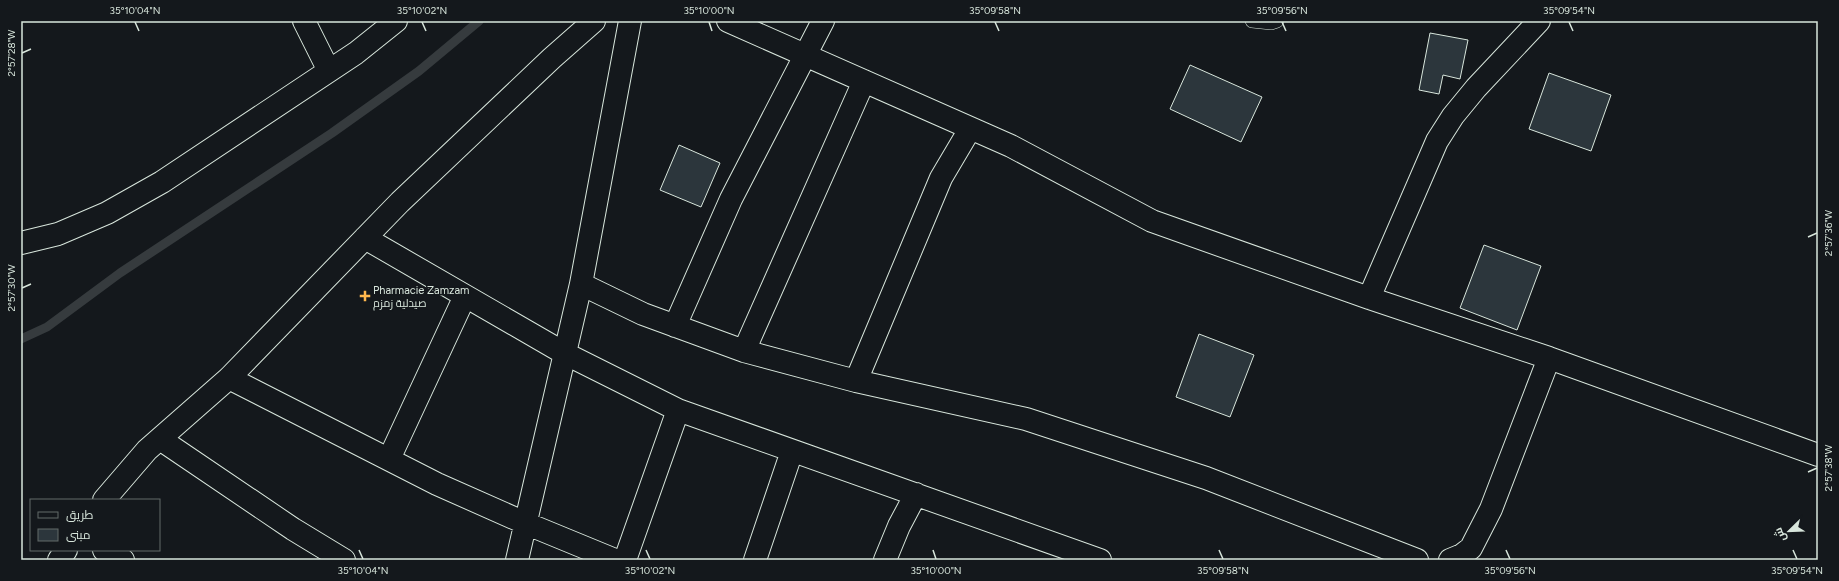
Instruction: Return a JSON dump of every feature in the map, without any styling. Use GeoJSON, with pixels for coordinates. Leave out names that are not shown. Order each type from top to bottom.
{"type":"FeatureCollection","features":[{"type":"Feature","properties":{"kind":"street"},"geometry":{"type":"LineString","coordinates":[[304,21],[329,71]]}},
{"type":"Feature","properties":{"kind":"street"},"geometry":{"type":"LineString","coordinates":[[21,243],[58,234],[107,213],[162,182],[356,53],[396,21]]}},
{"type":"Feature","properties":{"kind":"street"},"geometry":{"type":"LineString","coordinates":[[105,499],[148,450],[229,378],[365,238],[552,58],[594,21]]}},
{"type":"Feature","properties":{"kind":"street"},"geometry":{"type":"LineString","coordinates":[[517,560],[581,284],[630,21]]}},
{"type":"Feature","properties":{"kind":"street"},"geometry":{"type":"LineString","coordinates":[[728,21],[1011,146],[1152,222],[1369,298],[1549,358],[1818,455]]}},
{"type":"Feature","properties":{"kind":"street"},"geometry":{"type":"LineString","coordinates":[[675,326],[731,199],[807,55],[823,21]]}},
{"type":"Feature","properties":{"kind":"street"},"geometry":{"type":"LineString","coordinates":[[1369,298],[1421,176],[1441,135],[1453,116],[1476,88],[1539,21]]}},
{"type":"Feature","properties":{"kind":"street"},"geometry":{"type":"LineString","coordinates":[[744,351],[864,81]]}},
{"type":"Feature","properties":{"kind":"street"},"geometry":{"type":"LineString","coordinates":[[856,380],[941,178],[970,129]]}},
{"type":"Feature","properties":{"kind":"street"},"geometry":{"type":"LineString","coordinates":[[365,238],[564,353],[678,410],[1100,560]]}},
{"type":"Feature","properties":{"kind":"street"},"geometry":{"type":"LineString","coordinates":[[581,284],[643,314],[744,351],[856,380],[1026,419],[1206,478],[1417,560]]}},
{"type":"Feature","properties":{"kind":"street"},"geometry":{"type":"LineString","coordinates":[[389,459],[465,296]]}},
{"type":"Feature","properties":{"kind":"street"},"geometry":{"type":"LineString","coordinates":[[1450,560],[1462,555],[1472,548],[1484,522],[1549,358]]}},
{"type":"Feature","properties":{"kind":"street"},"geometry":{"type":"LineString","coordinates":[[229,378],[437,484],[525,523],[615,560]]}},
{"type":"Feature","properties":{"kind":"street"},"geometry":{"type":"LineString","coordinates":[[625,560],[678,410]]}},
{"type":"Feature","properties":{"kind":"street"},"geometry":{"type":"LineString","coordinates":[[160,439],[292,529],[344,560]]}},
{"type":"Feature","properties":{"kind":"street"},"geometry":{"type":"LineString","coordinates":[[755,560],[792,451]]}},
{"type":"Feature","properties":{"kind":"street"},"geometry":{"type":"LineString","coordinates":[[885,560],[899,526],[916,494]]}},
{"type":"Feature","properties":{"kind":"street"},"geometry":{"type":"LineString","coordinates":[[59,560],[65,551]]}},
{"type":"Feature","properties":{"kind":"street"},"geometry":{"type":"LineString","coordinates":[[106,551],[123,560]]}},
{"type":"Feature","properties":{"kind":"lane"},"geometry":{"type":"LineString","coordinates":[[1252,21],[1271,23],[1277,21]]}},
{"type":"Feature","properties":{"kind":"building"},"geometry":{"type":"Polygon","coordinates":[[[1430,33],[1468,40],[1460,79],[1443,75],[1439,94],[1419,90],[1430,33]]]}},
{"type":"Feature","properties":{"kind":"building"},"geometry":{"type":"Polygon","coordinates":[[[1190,65],[1262,97],[1241,142],[1170,109],[1190,65]]]}},
{"type":"Feature","properties":{"kind":"building"},"geometry":{"type":"Polygon","coordinates":[[[1549,73],[1611,95],[1591,151],[1529,129],[1549,73]]]}},
{"type":"Feature","properties":{"kind":"building"},"geometry":{"type":"Polygon","coordinates":[[[679,145],[720,163],[701,207],[660,190],[679,145]]]}},
{"type":"Feature","properties":{"kind":"building"},"geometry":{"type":"Polygon","coordinates":[[[1484,245],[1541,266],[1517,330],[1460,308],[1484,245]]]}},
{"type":"Feature","properties":{"kind":"building"},"geometry":{"type":"Polygon","coordinates":[[[1199,334],[1254,355],[1230,417],[1176,397],[1199,334]]]}},
{"type":"Feature","properties":{"kind":"waterway"},"geometry":{"type":"LineString","coordinates":[[21,339],[47,327],[120,273],[332,133],[419,71],[479,21]]}},
{"type":"Feature","properties":{"kind":"place","name":"Pharmacie Zamzam صيدلية زمزم"},"geometry":{"type":"Point","coordinates":[365,296]}}]}
